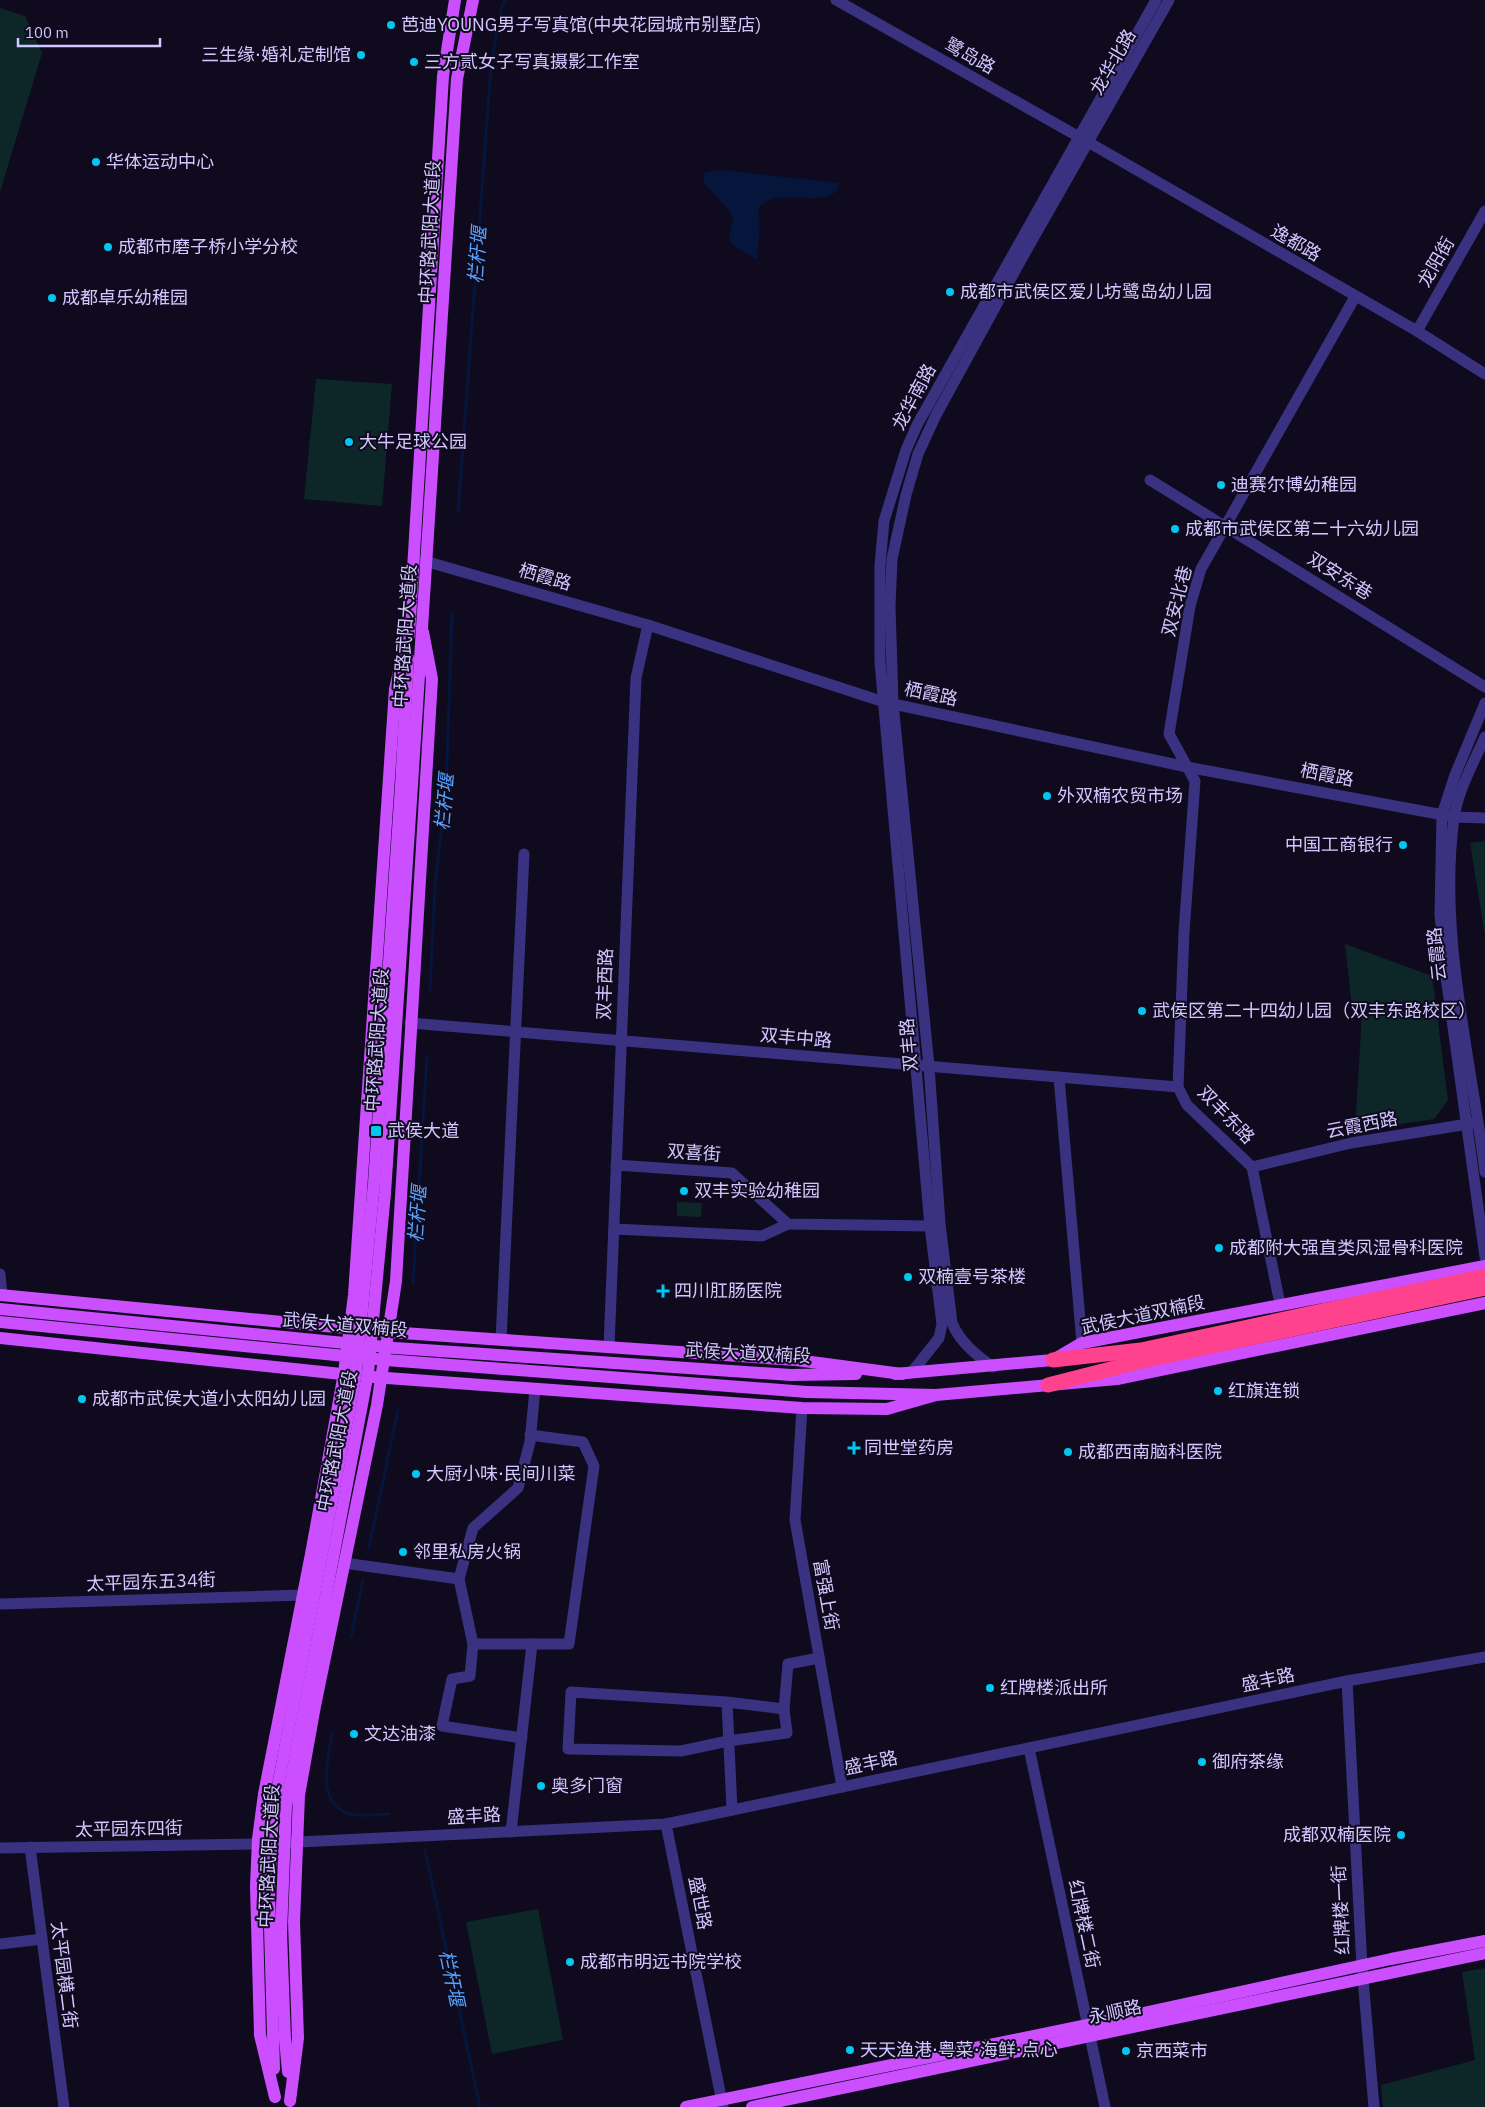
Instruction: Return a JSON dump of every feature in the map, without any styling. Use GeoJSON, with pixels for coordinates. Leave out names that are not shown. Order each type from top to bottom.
{"type":"FeatureCollection","features":[{"type":"Feature","properties":{"kind":"highway"},"geometry":{"type":"LineString","coordinates":[[1048,1385],[1142,1356],[1485,1276]]}},
{"type":"Feature","properties":{"kind":"highway"},"geometry":{"type":"LineString","coordinates":[[1053,1360],[1142,1356],[1485,1288]]}},
{"type":"Feature","properties":{"kind":"main road","name":"中环路武阳大道段"},"geometry":{"type":"LineString","coordinates":[[290,2104],[285,2039],[281,1933],[286,1806],[368,1373],[385,1193],[407,786],[409,628],[412,561],[443,76],[456,0]]}},
{"type":"Feature","properties":{"kind":"main road","name":"中环路武阳大道段"},"geometry":{"type":"LineString","coordinates":[[275,2102],[269,1891],[273,1812],[356,1373],[374,1184],[407,786],[423,632],[457,79],[473,0]]}},
{"type":"Feature","properties":{"kind":"main road"},"geometry":{"type":"LineString","coordinates":[[275,2102],[260,2035],[256,1886],[258,1844],[266,1784],[344,1374],[350,1329],[354,1295],[395,688],[409,628]]}},
{"type":"Feature","properties":{"kind":"main road"},"geometry":{"type":"LineString","coordinates":[[290,2104],[298,2038],[294,1922],[296,1843],[301,1786],[381,1377],[396,1281],[432,679],[423,632]]}},
{"type":"Feature","properties":{"kind":"main road","name":"武侯大道双楠段"},"geometry":{"type":"LineString","coordinates":[[0,1309],[385,1347],[790,1374],[907,1373],[993,1367],[1053,1360],[1082,1343],[1485,1266]]}},
{"type":"Feature","properties":{"kind":"main road"},"geometry":{"type":"LineString","coordinates":[[1,1295],[350,1329],[796,1360],[907,1373]]}},
{"type":"Feature","properties":{"kind":"main road","name":"武侯大道双楠段"},"geometry":{"type":"LineString","coordinates":[[0,1322],[386,1360],[807,1392],[936,1395],[1117,1379],[1485,1303]]}},
{"type":"Feature","properties":{"kind":"main road"},"geometry":{"type":"LineString","coordinates":[[0,1338],[344,1374],[802,1408],[886,1409],[936,1395]]}},
{"type":"Feature","properties":{"kind":"main road"},"geometry":{"type":"LineString","coordinates":[[1362,1972],[1485,1941]]}},
{"type":"Feature","properties":{"kind":"main road","name":"永顺路"},"geometry":{"type":"LineString","coordinates":[[752,2107],[1089,2030],[1362,1972],[1485,1953]]}},
{"type":"Feature","properties":{"kind":"main road"},"geometry":{"type":"LineString","coordinates":[[686,2107],[722,2104],[1089,2030]]}},
{"type":"Feature","properties":{"kind":"street","name":"鹭岛路"},"geometry":{"type":"LineString","coordinates":[[836,0],[1084,140]]}},
{"type":"Feature","properties":{"kind":"street","name":"龙华北路"},"geometry":{"type":"LineString","coordinates":[[1084,140],[1156,0]]}},
{"type":"Feature","properties":{"kind":"street","name":"龙华北路"},"geometry":{"type":"LineString","coordinates":[[1084,140],[1169,0]]}},
{"type":"Feature","properties":{"kind":"street","name":"逸都路"},"geometry":{"type":"LineString","coordinates":[[1084,140],[1416,331],[1485,374]]}},
{"type":"Feature","properties":{"kind":"street","name":"龙华南路"},"geometry":{"type":"LineString","coordinates":[[889,703],[892,559],[906,495],[918,454],[936,415],[1084,140]]}},
{"type":"Feature","properties":{"kind":"street","name":"龙阳街"},"geometry":{"type":"LineString","coordinates":[[1416,331],[1485,211]]}},
{"type":"Feature","properties":{"kind":"street","name":"双安北巷"},"geometry":{"type":"LineString","coordinates":[[1188,767],[1169,734],[1195,584],[1200,569],[1355,297]]}},
{"type":"Feature","properties":{"kind":"street","name":"双安东巷"},"geometry":{"type":"LineString","coordinates":[[1150,480],[1485,687]]}},
{"type":"Feature","properties":{"kind":"street","name":"栖霞路"},"geometry":{"type":"LineString","coordinates":[[412,561],[428,562],[648,625],[889,703],[1188,767],[1442,815],[1485,818]]}},
{"type":"Feature","properties":{"kind":"street","name":"双丰西路"},"geometry":{"type":"LineString","coordinates":[[608,1346],[636,678],[648,625]]}},
{"type":"Feature","properties":{"kind":"street","name":"双丰路"},"geometry":{"type":"LineString","coordinates":[[889,703],[930,1226],[942,1324],[939,1338],[907,1373]]}},
{"type":"Feature","properties":{"kind":"street","name":"双丰路"},"geometry":{"type":"LineString","coordinates":[[889,703],[929,1066],[940,1224],[952,1323],[956,1333],[965,1344],[993,1367]]}},
{"type":"Feature","properties":{"kind":"street"},"geometry":{"type":"LineString","coordinates":[[1485,703],[1455,775],[1442,815],[1440,913],[1443,955],[1477,1122],[1485,1257]]}},
{"type":"Feature","properties":{"kind":"street","name":"云霞路"},"geometry":{"type":"LineString","coordinates":[[1485,737],[1466,780],[1454,817],[1450,918],[1455,968],[1485,1172]]}},
{"type":"Feature","properties":{"kind":"street","name":"双丰东路"},"geometry":{"type":"LineString","coordinates":[[1188,767],[1195,781],[1184,932],[1178,1087],[1187,1105],[1252,1167],[1280,1304]]}},
{"type":"Feature","properties":{"kind":"street"},"geometry":{"type":"LineString","coordinates":[[501,1340],[524,854]]}},
{"type":"Feature","properties":{"kind":"street","name":"双丰中路"},"geometry":{"type":"LineString","coordinates":[[410,1023],[1178,1087]]}},
{"type":"Feature","properties":{"kind":"street"},"geometry":{"type":"LineString","coordinates":[[1059,1077],[1082,1343]]}},
{"type":"Feature","properties":{"kind":"street","name":"云霞西路"},"geometry":{"type":"LineString","coordinates":[[1252,1167],[1351,1143],[1477,1122]]}},
{"type":"Feature","properties":{"kind":"street","name":"双喜街"},"geometry":{"type":"LineString","coordinates":[[616,1165],[732,1173],[788,1224]]}},
{"type":"Feature","properties":{"kind":"street"},"geometry":{"type":"LineString","coordinates":[[614,1229],[762,1236],[788,1224],[930,1226]]}},
{"type":"Feature","properties":{"kind":"street"},"geometry":{"type":"LineString","coordinates":[[0,1274],[1,1295]]}},
{"type":"Feature","properties":{"kind":"street"},"geometry":{"type":"LineString","coordinates":[[522,1738],[442,1726],[452,1679],[470,1676],[473,1644],[459,1579],[473,1528],[518,1488],[530,1436],[535,1388]]}},
{"type":"Feature","properties":{"kind":"street","name":"富强上街"},"geometry":{"type":"LineString","coordinates":[[802,1408],[795,1520],[842,1787]]}},
{"type":"Feature","properties":{"kind":"street"},"geometry":{"type":"LineString","coordinates":[[473,1644],[568,1644],[594,1466],[582,1442],[530,1436]]}},
{"type":"Feature","properties":{"kind":"street"},"geometry":{"type":"LineString","coordinates":[[344,1563],[459,1579]]}},
{"type":"Feature","properties":{"kind":"street","name":"太平园东五34街"},"geometry":{"type":"LineString","coordinates":[[0,1604],[303,1594]]}},
{"type":"Feature","properties":{"kind":"street"},"geometry":{"type":"LineString","coordinates":[[511,1832],[532,1644]]}},
{"type":"Feature","properties":{"kind":"street","name":"盛丰路"},"geometry":{"type":"LineString","coordinates":[[258,1844],[666,1824],[1346,1682],[1485,1657]]}},
{"type":"Feature","properties":{"kind":"street"},"geometry":{"type":"LineString","coordinates":[[784,1709],[726,1702],[571,1692],[568,1749],[681,1751],[728,1741],[787,1732],[784,1709],[788,1664],[819,1658]]}},
{"type":"Feature","properties":{"kind":"street","name":"红牌楼一街"},"geometry":{"type":"LineString","coordinates":[[1346,1682],[1362,1972],[1374,2107]]}},
{"type":"Feature","properties":{"kind":"street"},"geometry":{"type":"LineString","coordinates":[[726,1702],[732,1810]]}},
{"type":"Feature","properties":{"kind":"street","name":"红牌楼二街"},"geometry":{"type":"LineString","coordinates":[[1029,1748],[1105,2107]]}},
{"type":"Feature","properties":{"kind":"street","name":"盛世路"},"geometry":{"type":"LineString","coordinates":[[666,1824],[722,2104]]}},
{"type":"Feature","properties":{"kind":"street","name":"太平园东四街"},"geometry":{"type":"LineString","coordinates":[[0,1848],[258,1844]]}},
{"type":"Feature","properties":{"kind":"street","name":"太平园横二街"},"geometry":{"type":"LineString","coordinates":[[30,1848],[64,2107]]}},
{"type":"Feature","properties":{"kind":"street"},"geometry":{"type":"LineString","coordinates":[[0,1944],[42,1939]]}},
{"type":"Feature","properties":{"kind":"green space"},"geometry":{"type":"Polygon","coordinates":[[[0,8],[25,16],[42,53],[0,192],[0,8]]]}},
{"type":"Feature","properties":{"kind":"green space","name":"大牛足球公园"},"geometry":{"type":"Polygon","coordinates":[[[316,379],[392,384],[382,506],[304,499],[316,379]]]}},
{"type":"Feature","properties":{"kind":"green space"},"geometry":{"type":"Polygon","coordinates":[[[1485,841],[1485,936],[1470,843],[1485,841]]]}},
{"type":"Feature","properties":{"kind":"green space"},"geometry":{"type":"Polygon","coordinates":[[[1345,944],[1432,976],[1448,1100],[1434,1119],[1355,1131],[1362,1013],[1352,1006],[1345,944]]]}},
{"type":"Feature","properties":{"kind":"green space"},"geometry":{"type":"Polygon","coordinates":[[[677,1202],[702,1203],[701,1217],[677,1216],[677,1202]]]}},
{"type":"Feature","properties":{"kind":"green space"},"geometry":{"type":"Polygon","coordinates":[[[538,1909],[563,2040],[492,2054],[466,1922],[538,1909]]]}},
{"type":"Feature","properties":{"kind":"green space"},"geometry":{"type":"Polygon","coordinates":[[[1485,1968],[1485,2107],[1383,2107],[1381,2085],[1475,2060],[1462,1972],[1485,1968]]]}},
{"type":"Feature","properties":{"kind":"water"},"geometry":{"type":"Polygon","coordinates":[[[721,170],[839,183],[837,191],[828,196],[817,198],[775,198],[758,208],[760,223],[757,260],[730,243],[729,236],[733,220],[730,212],[703,182],[705,172],[721,170]]]}},
{"type":"Feature","properties":{"kind":"waterway","name":"栏杆堰"},"geometry":{"type":"LineString","coordinates":[[458,512],[491,67],[501,9],[505,0]]}},
{"type":"Feature","properties":{"kind":"waterway","name":"栏杆堰"},"geometry":{"type":"LineString","coordinates":[[430,990],[435,884],[446,792],[452,613]]}},
{"type":"Feature","properties":{"kind":"waterway","name":"栏杆堰"},"geometry":{"type":"LineString","coordinates":[[413,1283],[427,1056]]}},
{"type":"Feature","properties":{"kind":"waterway","name":"栏杆堰"},"geometry":{"type":"LineString","coordinates":[[369,1548],[398,1410]]}},
{"type":"Feature","properties":{"kind":"waterway","name":"栏杆堰"},"geometry":{"type":"LineString","coordinates":[[351,1637],[363,1581]]}},
{"type":"Feature","properties":{"kind":"waterway","name":"栏杆堰"},"geometry":{"type":"LineString","coordinates":[[332,1733],[326,1779],[331,1800],[338,1808],[353,1815],[389,1814]]}},
{"type":"Feature","properties":{"kind":"waterway","name":"栏杆堰"},"geometry":{"type":"LineString","coordinates":[[425,1850],[480,2107]]}},
{"type":"Feature","properties":{"kind":"place","name":"芭迪YOUNG男子写真馆(中央花园城市别墅店)"},"geometry":{"type":"Point","coordinates":[391,25]}},
{"type":"Feature","properties":{"kind":"place","name":"三生缘·婚礼定制馆"},"geometry":{"type":"Point","coordinates":[361,55]}},
{"type":"Feature","properties":{"kind":"place","name":"三方贰女子写真摄影工作室"},"geometry":{"type":"Point","coordinates":[414,62]}},
{"type":"Feature","properties":{"kind":"place","name":"华体运动中心"},"geometry":{"type":"Point","coordinates":[96,162]}},
{"type":"Feature","properties":{"kind":"place","name":"成都市磨子桥小学分校"},"geometry":{"type":"Point","coordinates":[108,247]}},
{"type":"Feature","properties":{"kind":"place","name":"成都市武侯区爱儿坊鹭岛幼儿园"},"geometry":{"type":"Point","coordinates":[950,292]}},
{"type":"Feature","properties":{"kind":"place","name":"成都卓乐幼稚园"},"geometry":{"type":"Point","coordinates":[52,298]}},
{"type":"Feature","properties":{"kind":"place","name":"大牛足球公园"},"geometry":{"type":"Point","coordinates":[349,442]}},
{"type":"Feature","properties":{"kind":"place","name":"迪赛尔博幼稚园"},"geometry":{"type":"Point","coordinates":[1221,485]}},
{"type":"Feature","properties":{"kind":"place","name":"成都市武侯区第二十六幼儿园"},"geometry":{"type":"Point","coordinates":[1175,529]}},
{"type":"Feature","properties":{"kind":"place","name":"外双楠农贸市场"},"geometry":{"type":"Point","coordinates":[1047,796]}},
{"type":"Feature","properties":{"kind":"place","name":"中国工商银行"},"geometry":{"type":"Point","coordinates":[1403,845]}},
{"type":"Feature","properties":{"kind":"place","name":"武侯区第二十四幼儿园（双丰东路校区）"},"geometry":{"type":"Point","coordinates":[1142,1011]}},
{"type":"Feature","properties":{"kind":"place","name":"武侯大道"},"geometry":{"type":"Point","coordinates":[376,1131]}},
{"type":"Feature","properties":{"kind":"place","name":"双丰实验幼稚园"},"geometry":{"type":"Point","coordinates":[684,1191]}},
{"type":"Feature","properties":{"kind":"place","name":"成都附大强直类凤湿骨科医院"},"geometry":{"type":"Point","coordinates":[1219,1248]}},
{"type":"Feature","properties":{"kind":"place","name":"双楠壹号茶楼"},"geometry":{"type":"Point","coordinates":[908,1277]}},
{"type":"Feature","properties":{"kind":"place","name":"四川肛肠医院"},"geometry":{"type":"Point","coordinates":[663,1291]}},
{"type":"Feature","properties":{"kind":"place","name":"红旗连锁"},"geometry":{"type":"Point","coordinates":[1218,1391]}},
{"type":"Feature","properties":{"kind":"place","name":"成都市武侯大道小太阳幼儿园"},"geometry":{"type":"Point","coordinates":[82,1399]}},
{"type":"Feature","properties":{"kind":"place","name":"同世堂药房"},"geometry":{"type":"Point","coordinates":[854,1448]}},
{"type":"Feature","properties":{"kind":"place","name":"成都西南脑科医院"},"geometry":{"type":"Point","coordinates":[1068,1452]}},
{"type":"Feature","properties":{"kind":"place","name":"大厨小味·民间川菜"},"geometry":{"type":"Point","coordinates":[416,1474]}},
{"type":"Feature","properties":{"kind":"place","name":"邻里私房火锅"},"geometry":{"type":"Point","coordinates":[403,1552]}},
{"type":"Feature","properties":{"kind":"place","name":"红牌楼派出所"},"geometry":{"type":"Point","coordinates":[990,1688]}},
{"type":"Feature","properties":{"kind":"place","name":"文达油漆"},"geometry":{"type":"Point","coordinates":[354,1734]}},
{"type":"Feature","properties":{"kind":"place","name":"御府茶缘"},"geometry":{"type":"Point","coordinates":[1202,1762]}},
{"type":"Feature","properties":{"kind":"place","name":"奥多门窗"},"geometry":{"type":"Point","coordinates":[541,1786]}},
{"type":"Feature","properties":{"kind":"place","name":"成都双楠医院"},"geometry":{"type":"Point","coordinates":[1401,1835]}},
{"type":"Feature","properties":{"kind":"place","name":"成都市明远书院学校"},"geometry":{"type":"Point","coordinates":[570,1962]}},
{"type":"Feature","properties":{"kind":"place","name":"天天渔港·粤菜·海鲜·点心"},"geometry":{"type":"Point","coordinates":[850,2050]}},
{"type":"Feature","properties":{"kind":"place","name":"京西菜市"},"geometry":{"type":"Point","coordinates":[1126,2051]}}]}
